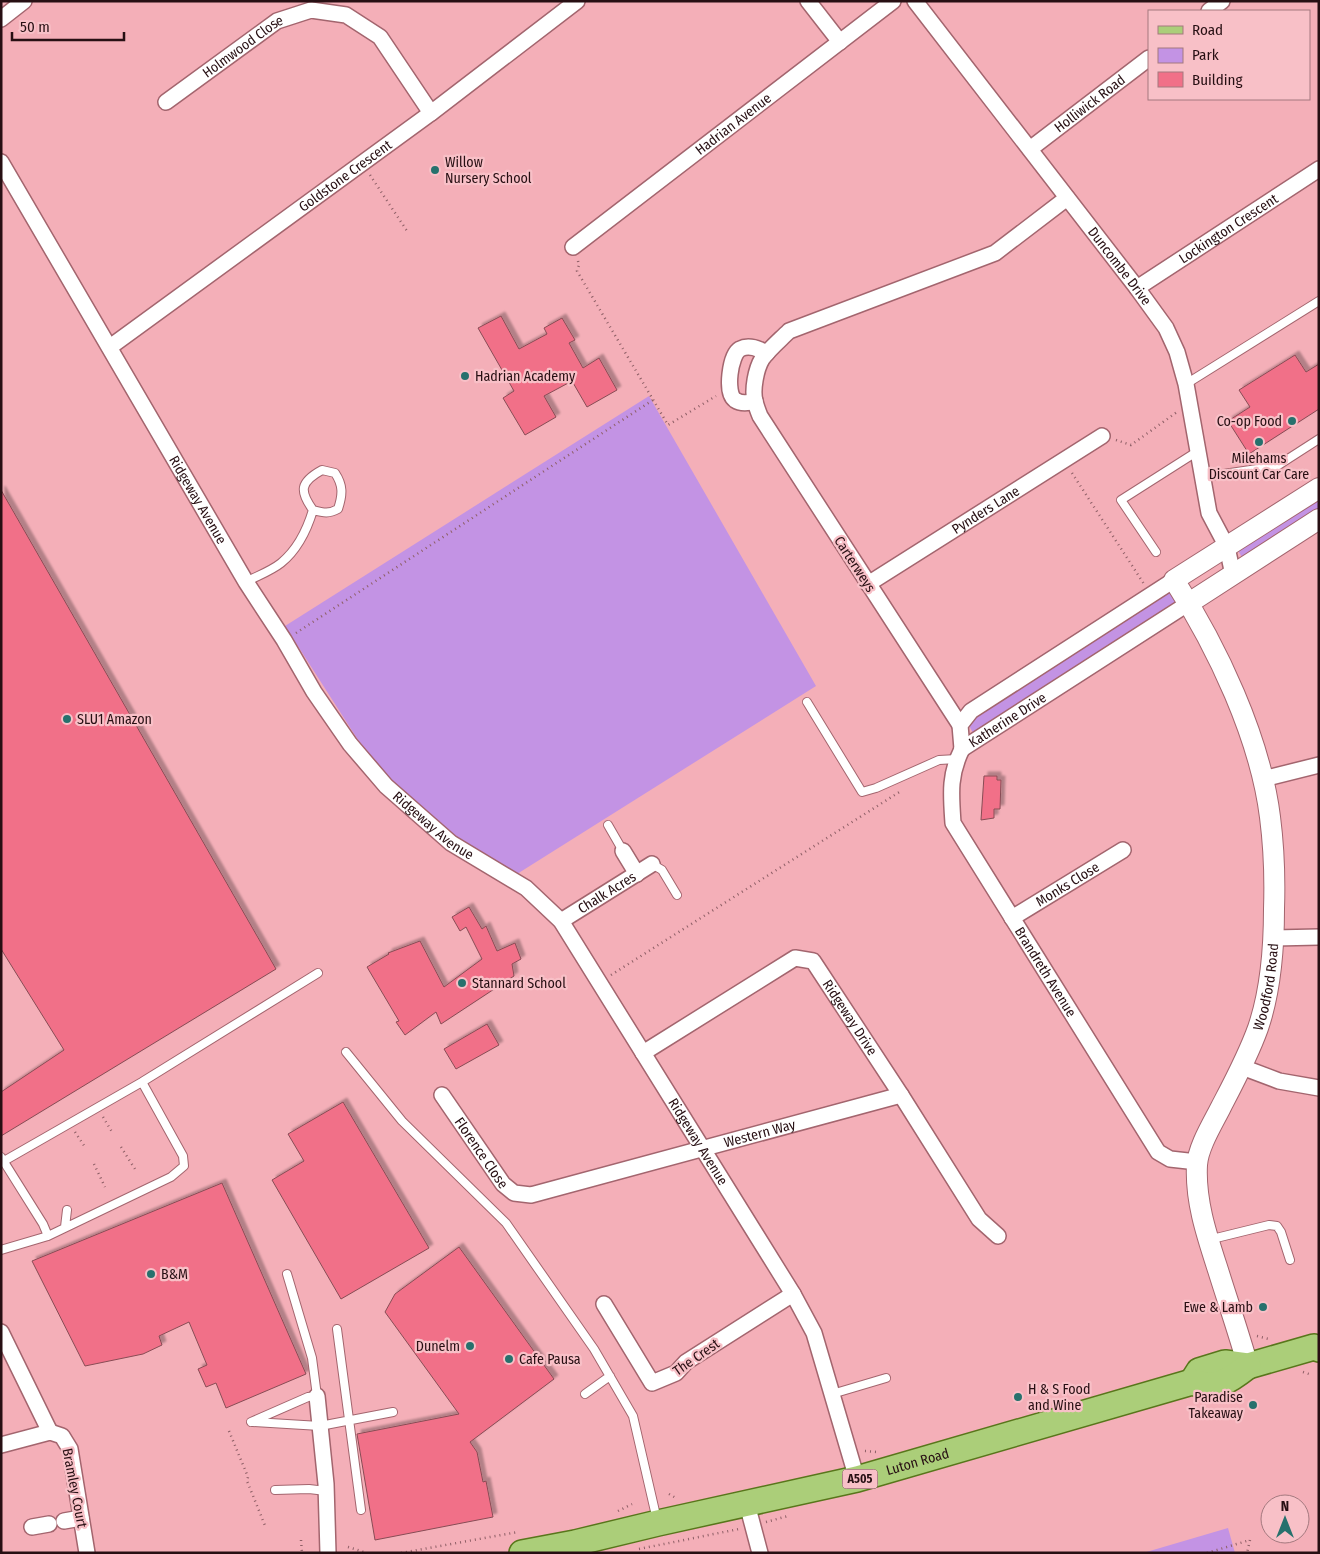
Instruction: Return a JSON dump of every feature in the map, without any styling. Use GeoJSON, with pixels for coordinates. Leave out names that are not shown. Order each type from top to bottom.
{"type":"FeatureCollection","features":[{"type":"Feature","properties":{"kind":"main road","name":"Luton Road"},"geometry":{"type":"LineString","coordinates":[[531,1547],[575,1543],[857,1479],[1192,1382],[1199,1371],[1225,1363],[1248,1366],[1318,1350]]}},
{"type":"Feature","properties":{"kind":"street"},"geometry":{"type":"LineString","coordinates":[[1,19],[24,1]]}},
{"type":"Feature","properties":{"kind":"street","name":"Goldstone Crescent"},"geometry":{"type":"LineString","coordinates":[[110,347],[431,113],[578,1]]}},
{"type":"Feature","properties":{"kind":"street"},"geometry":{"type":"LineString","coordinates":[[808,1],[840,42]]}},
{"type":"Feature","properties":{"kind":"street","name":"Hadrian Avenue"},"geometry":{"type":"LineString","coordinates":[[573,247],[893,1]]}},
{"type":"Feature","properties":{"kind":"street","name":"Duncombe Drive"},"geometry":{"type":"LineString","coordinates":[[915,1],[1166,328],[1178,352],[1186,384],[1209,513],[1227,547],[1233,575]]}},
{"type":"Feature","properties":{"kind":"street"},"geometry":{"type":"LineString","coordinates":[[1210,10],[1222,1]]}},
{"type":"Feature","properties":{"kind":"street","name":"Holmwood Close"},"geometry":{"type":"LineString","coordinates":[[166,102],[277,21],[310,10],[346,15],[380,37],[431,113]]}},
{"type":"Feature","properties":{"kind":"street","name":"Holliwick Road"},"geometry":{"type":"LineString","coordinates":[[1030,149],[1148,59]]}},
{"type":"Feature","properties":{"kind":"street","name":"Ridgeway Avenue"},"geometry":{"type":"LineString","coordinates":[[1,162],[246,582],[284,640],[314,692],[350,744],[386,786],[451,842],[526,888],[561,921],[793,1294],[814,1333],[857,1479]]}},
{"type":"Feature","properties":{"kind":"street","name":"Lockington Crescent"},"geometry":{"type":"LineString","coordinates":[[1137,288],[1319,169]]}},
{"type":"Feature","properties":{"kind":"street","name":"Carterweys"},"geometry":{"type":"LineString","coordinates":[[960,725],[760,416],[755,401],[754,388],[761,361],[789,332],[994,252],[1067,198]]}},
{"type":"Feature","properties":{"kind":"street"},"geometry":{"type":"LineString","coordinates":[[755,401],[741,402],[734,400],[729,391],[735,354],[741,348],[753,346],[767,353]]}},
{"type":"Feature","properties":{"kind":"street","name":"Pynders Lane"},"geometry":{"type":"LineString","coordinates":[[868,584],[1102,436]]}},
{"type":"Feature","properties":{"kind":"street","name":"Katherine Drive"},"geometry":{"type":"LineString","coordinates":[[960,754],[960,725],[971,711],[1319,488]]}},
{"type":"Feature","properties":{"kind":"street","name":"Katherine Drive"},"geometry":{"type":"LineString","coordinates":[[960,754],[1319,519]]}},
{"type":"Feature","properties":{"kind":"street"},"geometry":{"type":"LineString","coordinates":[[1174,580],[1189,604]]}},
{"type":"Feature","properties":{"kind":"street","name":"Woodford Road"},"geometry":{"type":"LineString","coordinates":[[1189,604],[1224,671],[1246,724],[1262,779],[1270,817],[1274,881],[1274,938],[1270,977],[1258,1027],[1242,1067],[1208,1132],[1197,1162],[1197,1189],[1208,1240],[1248,1366]]}},
{"type":"Feature","properties":{"kind":"street","name":"Brandreth Avenue"},"geometry":{"type":"LineString","coordinates":[[960,754],[950,788],[953,823],[1158,1152],[1170,1159],[1197,1162]]}},
{"type":"Feature","properties":{"kind":"street"},"geometry":{"type":"LineString","coordinates":[[1262,779],[1319,765]]}},
{"type":"Feature","properties":{"kind":"street","name":"Monks Close"},"geometry":{"type":"LineString","coordinates":[[1012,918],[1123,850]]}},
{"type":"Feature","properties":{"kind":"street"},"geometry":{"type":"LineString","coordinates":[[623,851],[637,874]]}},
{"type":"Feature","properties":{"kind":"street","name":"Chalk Acres"},"geometry":{"type":"LineString","coordinates":[[561,921],[652,864]]}},
{"type":"Feature","properties":{"kind":"street"},"geometry":{"type":"LineString","coordinates":[[1274,938],[1319,937]]}},
{"type":"Feature","properties":{"kind":"street","name":"Ridgeway Drive"},"geometry":{"type":"LineString","coordinates":[[643,1053],[795,958],[814,961],[979,1219],[998,1236]]}},
{"type":"Feature","properties":{"kind":"street"},"geometry":{"type":"LineString","coordinates":[[1242,1067],[1279,1081],[1319,1088]]}},
{"type":"Feature","properties":{"kind":"street","name":"Florence Close"},"geometry":{"type":"LineString","coordinates":[[442,1095],[504,1184],[514,1193],[531,1195]]}},
{"type":"Feature","properties":{"kind":"street","name":"Western Way"},"geometry":{"type":"LineString","coordinates":[[531,1195],[901,1095]]}},
{"type":"Feature","properties":{"kind":"street","name":"The Crest"},"geometry":{"type":"LineString","coordinates":[[604,1304],[652,1384],[676,1372],[686,1362],[793,1294]]}},
{"type":"Feature","properties":{"kind":"street","name":"Bramley Court"},"geometry":{"type":"LineString","coordinates":[[1,1332],[50,1432]]}},
{"type":"Feature","properties":{"kind":"street"},"geometry":{"type":"LineString","coordinates":[[317,1396],[326,1491],[328,1553]]}},
{"type":"Feature","properties":{"kind":"street","name":"Bramley Court"},"geometry":{"type":"LineString","coordinates":[[1,1445],[50,1432],[62,1436],[70,1449],[87,1553]]}},
{"type":"Feature","properties":{"kind":"street"},"geometry":{"type":"LineString","coordinates":[[747,1504],[760,1553]]}},
{"type":"Feature","properties":{"kind":"street"},"geometry":{"type":"LineString","coordinates":[[32,1527],[81,1518]]}},
{"type":"Feature","properties":{"kind":"lane"},"geometry":{"type":"LineString","coordinates":[[1186,384],[1319,301]]}},
{"type":"Feature","properties":{"kind":"lane"},"geometry":{"type":"LineString","coordinates":[[1203,477],[1277,466],[1319,439]]}},
{"type":"Feature","properties":{"kind":"lane"},"geometry":{"type":"LineString","coordinates":[[1156,552],[1121,500],[1198,450]]}},
{"type":"Feature","properties":{"kind":"lane"},"geometry":{"type":"LineString","coordinates":[[322,470],[334,473],[340,482],[342,492],[338,508],[324,514],[313,510],[303,497],[304,485],[312,476],[322,470]]}},
{"type":"Feature","properties":{"kind":"lane"},"geometry":{"type":"LineString","coordinates":[[246,582],[280,564],[295,548],[310,522],[313,510]]}},
{"type":"Feature","properties":{"kind":"lane"},"geometry":{"type":"LineString","coordinates":[[807,702],[862,792],[898,779],[939,760],[960,754]]}},
{"type":"Feature","properties":{"kind":"lane"},"geometry":{"type":"LineString","coordinates":[[608,825],[623,851]]}},
{"type":"Feature","properties":{"kind":"lane"},"geometry":{"type":"LineString","coordinates":[[652,864],[662,870],[677,895]]}},
{"type":"Feature","properties":{"kind":"lane"},"geometry":{"type":"LineString","coordinates":[[48,1236],[43,1224],[3,1159],[142,1082],[318,972]]}},
{"type":"Feature","properties":{"kind":"lane"},"geometry":{"type":"LineString","coordinates":[[346,1052],[402,1122],[506,1223],[594,1349],[633,1416],[658,1523]]}},
{"type":"Feature","properties":{"kind":"lane"},"geometry":{"type":"LineString","coordinates":[[1,1250],[48,1236],[171,1177],[181,1170],[184,1166],[183,1156],[142,1082]]}},
{"type":"Feature","properties":{"kind":"lane"},"geometry":{"type":"LineString","coordinates":[[66,1227],[68,1210]]}},
{"type":"Feature","properties":{"kind":"lane"},"geometry":{"type":"LineString","coordinates":[[1208,1240],[1269,1225],[1277,1226],[1281,1232],[1290,1260]]}},
{"type":"Feature","properties":{"kind":"lane"},"geometry":{"type":"LineString","coordinates":[[287,1274],[312,1358],[317,1396],[308,1397],[251,1422],[320,1426],[393,1412]]}},
{"type":"Feature","properties":{"kind":"lane"},"geometry":{"type":"LineString","coordinates":[[336,1329],[361,1510]]}},
{"type":"Feature","properties":{"kind":"lane"},"geometry":{"type":"LineString","coordinates":[[585,1394],[610,1376]]}},
{"type":"Feature","properties":{"kind":"lane"},"geometry":{"type":"LineString","coordinates":[[832,1394],[886,1378]]}},
{"type":"Feature","properties":{"kind":"lane"},"geometry":{"type":"LineString","coordinates":[[275,1490],[308,1489],[326,1491]]}},
{"type":"Feature","properties":{"kind":"path"},"geometry":{"type":"LineString","coordinates":[[362,163],[407,231]]}},
{"type":"Feature","properties":{"kind":"path"},"geometry":{"type":"LineString","coordinates":[[573,247],[579,265],[577,271],[668,425],[716,396],[729,391]]}},
{"type":"Feature","properties":{"kind":"path"},"geometry":{"type":"LineString","coordinates":[[284,640],[653,400]]}},
{"type":"Feature","properties":{"kind":"path"},"geometry":{"type":"LineString","coordinates":[[1102,436],[1131,445],[1190,403]]}},
{"type":"Feature","properties":{"kind":"path"},"geometry":{"type":"LineString","coordinates":[[1063,459],[1147,588]]}},
{"type":"Feature","properties":{"kind":"path"},"geometry":{"type":"LineString","coordinates":[[600,983],[901,791],[898,779]]}},
{"type":"Feature","properties":{"kind":"path"},"geometry":{"type":"LineString","coordinates":[[102,1114],[112,1132]]}},
{"type":"Feature","properties":{"kind":"path"},"geometry":{"type":"LineString","coordinates":[[73,1128],[85,1147]]}},
{"type":"Feature","properties":{"kind":"path"},"geometry":{"type":"LineString","coordinates":[[121,1147],[135,1169]]}},
{"type":"Feature","properties":{"kind":"path"},"geometry":{"type":"LineString","coordinates":[[94,1164],[105,1187]]}},
{"type":"Feature","properties":{"kind":"path"},"geometry":{"type":"LineString","coordinates":[[228,1431],[248,1477],[246,1481],[266,1528]]}},
{"type":"Feature","properties":{"kind":"path"},"geometry":{"type":"LineString","coordinates":[[614,1513],[632,1504]]}},
{"type":"Feature","properties":{"kind":"path"},"geometry":{"type":"LineString","coordinates":[[633,1551],[740,1529]]}},
{"type":"Feature","properties":{"kind":"path"},"geometry":{"type":"LineString","coordinates":[[301,1540],[302,1553]]}},
{"type":"Feature","properties":{"kind":"path"},"geometry":{"type":"LineString","coordinates":[[1207,1553],[1250,1540],[1247,1553]]}},
{"type":"Feature","properties":{"kind":"path"},"geometry":{"type":"LineString","coordinates":[[348,1547],[367,1553]]}},
{"type":"Feature","properties":{"kind":"path"},"geometry":{"type":"LineString","coordinates":[[401,1553],[531,1547]]}},
{"type":"Feature","properties":{"kind":"green space"},"geometry":{"type":"Polygon","coordinates":[[[649,396],[816,686],[517,874],[453,836],[397,787],[358,740],[285,626],[649,396]]]}},
{"type":"Feature","properties":{"kind":"green space"},"geometry":{"type":"Polygon","coordinates":[[[1319,496],[1319,511],[1243,559],[1237,549],[1319,496]]]}},
{"type":"Feature","properties":{"kind":"green space"},"geometry":{"type":"Polygon","coordinates":[[[1170,591],[1178,602],[973,733],[967,722],[1170,591]]]}},
{"type":"Feature","properties":{"kind":"green space"},"geometry":{"type":"Polygon","coordinates":[[[1228,1528],[1235,1553],[1143,1553],[1228,1528]]]}},
{"type":"Feature","properties":{"kind":"building"},"geometry":{"type":"Polygon","coordinates":[[[501,316],[519,349],[547,334],[544,328],[562,318],[575,340],[569,343],[583,368],[599,358],[617,390],[587,407],[572,381],[544,396],[556,417],[525,435],[503,398],[514,391],[478,328],[501,316]]]}},
{"type":"Feature","properties":{"kind":"building"},"geometry":{"type":"Polygon","coordinates":[[[1295,355],[1306,372],[1319,364],[1319,409],[1249,454],[1228,421],[1250,407],[1239,390],[1295,355]]]}},
{"type":"Feature","properties":{"kind":"building","name":"SLU1 Amazon"},"geometry":{"type":"Polygon","coordinates":[[[1,490],[276,969],[1,1136],[1,1092],[64,1050],[1,949],[1,490]]]}},
{"type":"Feature","properties":{"kind":"building"},"geometry":{"type":"Polygon","coordinates":[[[984,776],[997,776],[997,780],[1001,780],[1000,809],[994,809],[994,818],[981,820],[984,776]]]}},
{"type":"Feature","properties":{"kind":"building"},"geometry":{"type":"Polygon","coordinates":[[[469,907],[482,929],[486,926],[497,951],[515,943],[521,959],[512,964],[514,976],[441,1024],[436,1012],[405,1035],[396,1022],[399,1021],[367,967],[388,953],[420,941],[444,987],[482,959],[466,927],[460,931],[452,917],[469,907]]]}},
{"type":"Feature","properties":{"kind":"building"},"geometry":{"type":"Polygon","coordinates":[[[487,1024],[499,1045],[456,1069],[444,1049],[487,1024]]]}},
{"type":"Feature","properties":{"kind":"building"},"geometry":{"type":"Polygon","coordinates":[[[343,1102],[429,1248],[341,1299],[272,1180],[304,1161],[288,1134],[343,1102]]]}},
{"type":"Feature","properties":{"kind":"building","name":"B&M"},"geometry":{"type":"Polygon","coordinates":[[[222,1183],[306,1374],[226,1408],[216,1383],[206,1387],[198,1369],[207,1365],[189,1322],[159,1336],[162,1345],[143,1354],[85,1366],[32,1261],[222,1183]]]}},
{"type":"Feature","properties":{"kind":"building"},"geometry":{"type":"Polygon","coordinates":[[[459,1247],[554,1379],[470,1442],[477,1452],[483,1482],[486,1481],[493,1517],[375,1540],[357,1434],[459,1414],[385,1312],[395,1294],[459,1247]]]}},
{"type":"Feature","properties":{"kind":"place","name":"Willow Nursery School"},"geometry":{"type":"Point","coordinates":[435,170]}},
{"type":"Feature","properties":{"kind":"place","name":"Hadrian Academy"},"geometry":{"type":"Point","coordinates":[465,376]}},
{"type":"Feature","properties":{"kind":"place","name":"Co-op Food"},"geometry":{"type":"Point","coordinates":[1292,421]}},
{"type":"Feature","properties":{"kind":"place","name":"Milehams Discount Car Care"},"geometry":{"type":"Point","coordinates":[1259,442]}},
{"type":"Feature","properties":{"kind":"place","name":"SLU1 Amazon"},"geometry":{"type":"Point","coordinates":[67,719]}},
{"type":"Feature","properties":{"kind":"place","name":"Stannard School"},"geometry":{"type":"Point","coordinates":[462,983]}},
{"type":"Feature","properties":{"kind":"place","name":"B&M"},"geometry":{"type":"Point","coordinates":[151,1274]}},
{"type":"Feature","properties":{"kind":"place","name":"Ewe & Lamb"},"geometry":{"type":"Point","coordinates":[1263,1307]}},
{"type":"Feature","properties":{"kind":"place","name":"Dunelm"},"geometry":{"type":"Point","coordinates":[470,1346]}},
{"type":"Feature","properties":{"kind":"place","name":"Cafe Pausa"},"geometry":{"type":"Point","coordinates":[509,1359]}},
{"type":"Feature","properties":{"kind":"place","name":"H & S Food and Wine"},"geometry":{"type":"Point","coordinates":[1018,1397]}},
{"type":"Feature","properties":{"kind":"place","name":"Paradise Takeaway"},"geometry":{"type":"Point","coordinates":[1253,1405]}}]}
